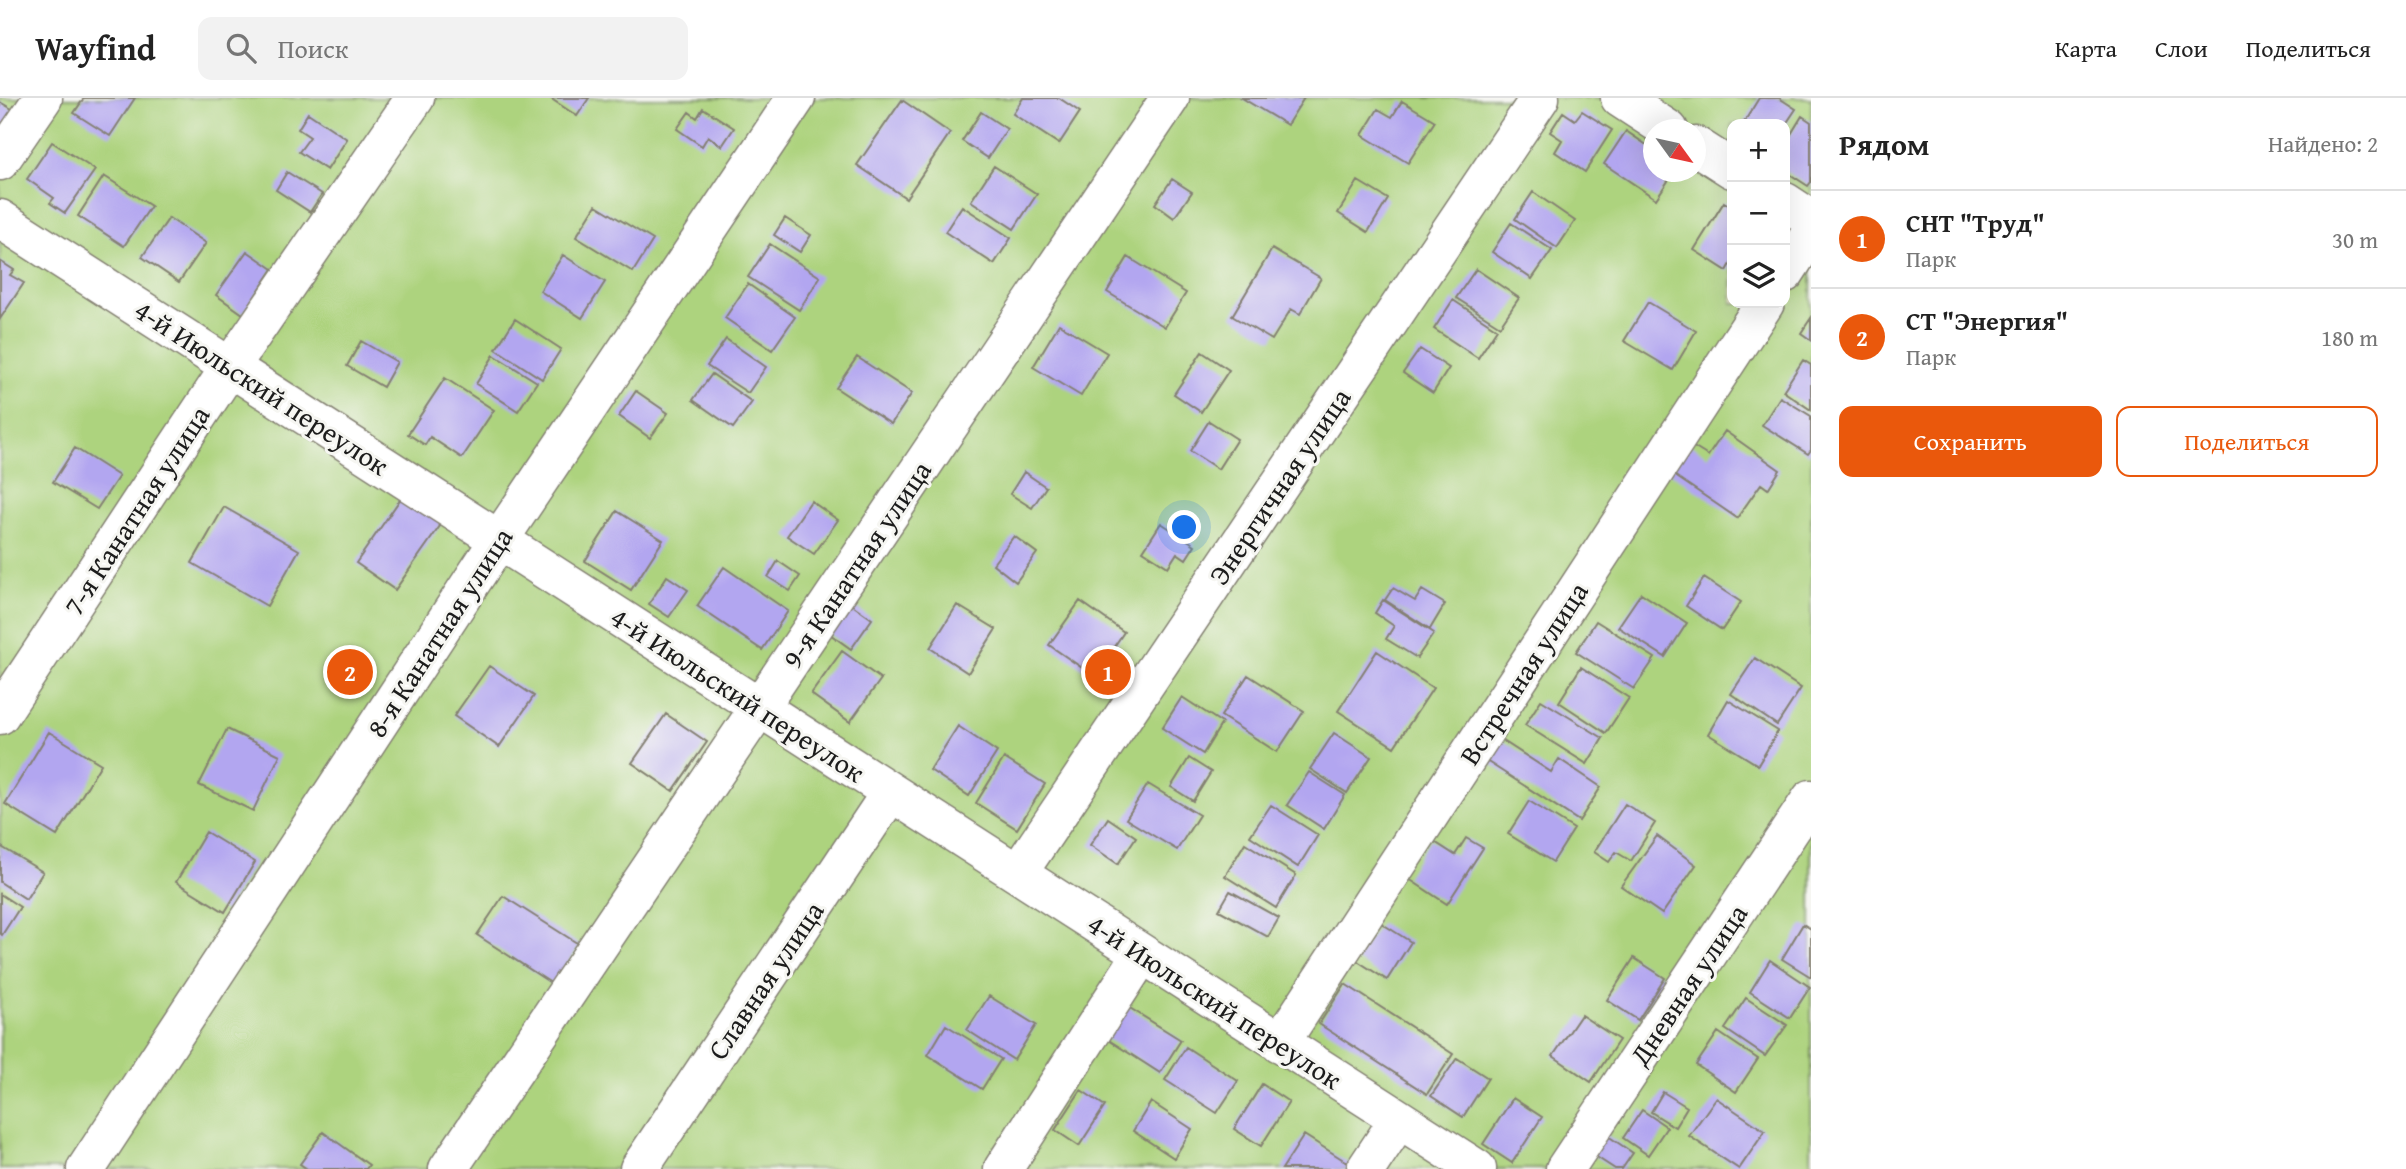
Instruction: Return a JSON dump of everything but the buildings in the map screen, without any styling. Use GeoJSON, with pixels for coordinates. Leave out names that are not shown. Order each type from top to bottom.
{"type":"FeatureCollection","features":[{"type":"Feature","properties":{"kind":"lane"},"geometry":{"type":"LineString","coordinates":[[0,161],[43,98]]}},
{"type":"Feature","properties":{"kind":"lane","name":"7-я Канатная улица"},"geometry":{"type":"LineString","coordinates":[[0,715],[230,367],[415,98]]}},
{"type":"Feature","properties":{"kind":"lane","name":"8-я Канатная улица"},"geometry":{"type":"LineString","coordinates":[[86,1169],[499,540],[796,98]]}},
{"type":"Feature","properties":{"kind":"lane","name":"9-я Канатная улица"},"geometry":{"type":"LineString","coordinates":[[448,1169],[1170,98]]}},
{"type":"Feature","properties":{"kind":"lane","name":"Энергичная улица"},"geometry":{"type":"LineString","coordinates":[[1018,873],[1540,98]]}},
{"type":"Feature","properties":{"kind":"lane"},"geometry":{"type":"LineString","coordinates":[[1619,98],[1652,119]]}},
{"type":"Feature","properties":{"kind":"lane"},"geometry":{"type":"LineString","coordinates":[[1706,152],[1727,166]]}},
{"type":"Feature","properties":{"kind":"lane"},"geometry":{"type":"LineString","coordinates":[[1790,205],[1811,219]]}},
{"type":"Feature","properties":{"kind":"lane","name":"4-й Июльский переулок"},"geometry":{"type":"LineString","coordinates":[[0,219],[1477,1169]]}},
{"type":"Feature","properties":{"kind":"lane"},"geometry":{"type":"LineString","coordinates":[[1790,265],[1811,233]]}},
{"type":"Feature","properties":{"kind":"lane","name":"Встречная улица"},"geometry":{"type":"LineString","coordinates":[[1280,1043],[1762,308]]}},
{"type":"Feature","properties":{"kind":"lane","name":"Славная улица"},"geometry":{"type":"LineString","coordinates":[[639,1169],[891,792]]}},
{"type":"Feature","properties":{"kind":"lane","name":"Дневная улица"},"geometry":{"type":"LineString","coordinates":[[1565,1169],[1811,799]]}},
{"type":"Feature","properties":{"kind":"lane"},"geometry":{"type":"LineString","coordinates":[[1003,1169],[1142,954]]}},
{"type":"Feature","properties":{"kind":"lane"},"geometry":{"type":"LineString","coordinates":[[1367,1169],[1399,1119]]}},
{"type":"Feature","properties":{"kind":"green space"},"geometry":{"type":"Polygon","coordinates":[[[0,98],[1811,98],[1811,1169],[0,1169],[0,98]]]}},
{"type":"Feature","properties":{"kind":"place","name":"СТ \"Энергия\""},"geometry":{"type":"Point","coordinates":[350,672]}},
{"type":"Feature","properties":{"kind":"place","name":"СНТ \"Труд\""},"geometry":{"type":"Point","coordinates":[1108,672]}}]}
